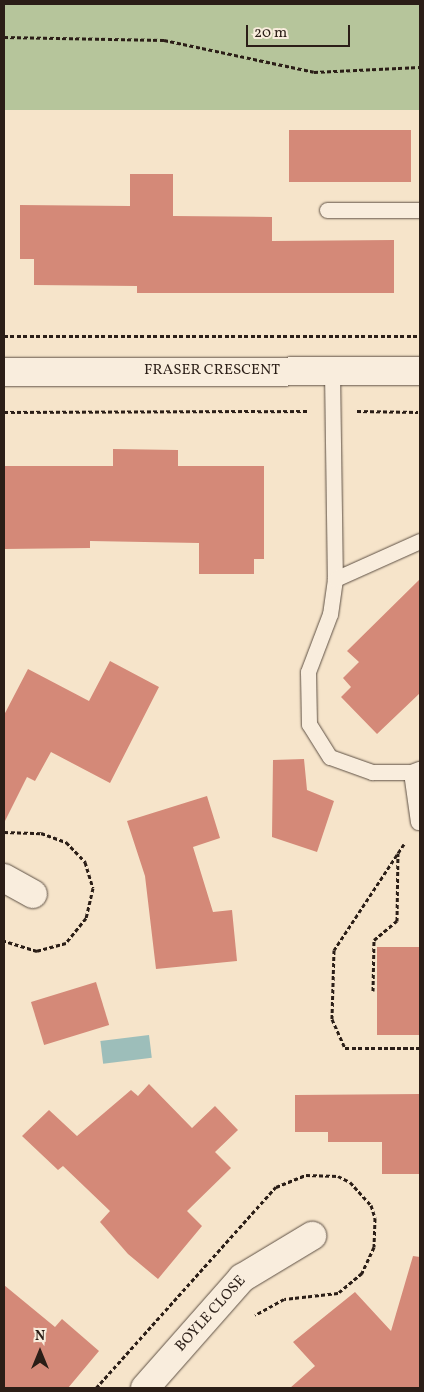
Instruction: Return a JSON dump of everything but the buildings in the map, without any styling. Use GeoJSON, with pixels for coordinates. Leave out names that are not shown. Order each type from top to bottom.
{"type":"FeatureCollection","features":[{"type":"Feature","properties":{"kind":"street","name":"FRASER CRESCENT"},"geometry":{"type":"LineString","coordinates":[[4,372],[420,371]]}},
{"type":"Feature","properties":{"kind":"street"},"geometry":{"type":"LineString","coordinates":[[4,878],[33,894]]}},
{"type":"Feature","properties":{"kind":"street","name":"BOYLE CLOSE"},"geometry":{"type":"LineString","coordinates":[[145,1388],[242,1278],[312,1236]]}},
{"type":"Feature","properties":{"kind":"lane"},"geometry":{"type":"LineString","coordinates":[[328,210],[420,210]]}},
{"type":"Feature","properties":{"kind":"lane"},"geometry":{"type":"LineString","coordinates":[[332,371],[335,579],[330,614],[308,672],[309,724],[317,741],[337,760],[372,772],[415,770],[418,822]]}},
{"type":"Feature","properties":{"kind":"lane"},"geometry":{"type":"LineString","coordinates":[[335,579],[420,541]]}},
{"type":"Feature","properties":{"kind":"path"},"geometry":{"type":"LineString","coordinates":[[4,37],[164,40],[314,72],[420,67]]}},
{"type":"Feature","properties":{"kind":"path"},"geometry":{"type":"LineString","coordinates":[[4,336],[420,336]]}},
{"type":"Feature","properties":{"kind":"path"},"geometry":{"type":"LineString","coordinates":[[4,412],[317,411]]}},
{"type":"Feature","properties":{"kind":"path"},"geometry":{"type":"LineString","coordinates":[[351,411],[418,412]]}},
{"type":"Feature","properties":{"kind":"path"},"geometry":{"type":"LineString","coordinates":[[418,822],[334,950],[332,1019],[345,1048],[420,1048]]}},
{"type":"Feature","properties":{"kind":"path"},"geometry":{"type":"LineString","coordinates":[[373,991],[374,940],[397,921],[398,852]]}},
{"type":"Feature","properties":{"kind":"green space"},"geometry":{"type":"Polygon","coordinates":[[[4,4],[420,4],[420,110],[4,110],[4,4]]]}},
{"type":"Feature","properties":{"kind":"water"},"geometry":{"type":"Polygon","coordinates":[[[149,1035],[152,1058],[103,1064],[100,1041],[149,1035]]]}}]}
